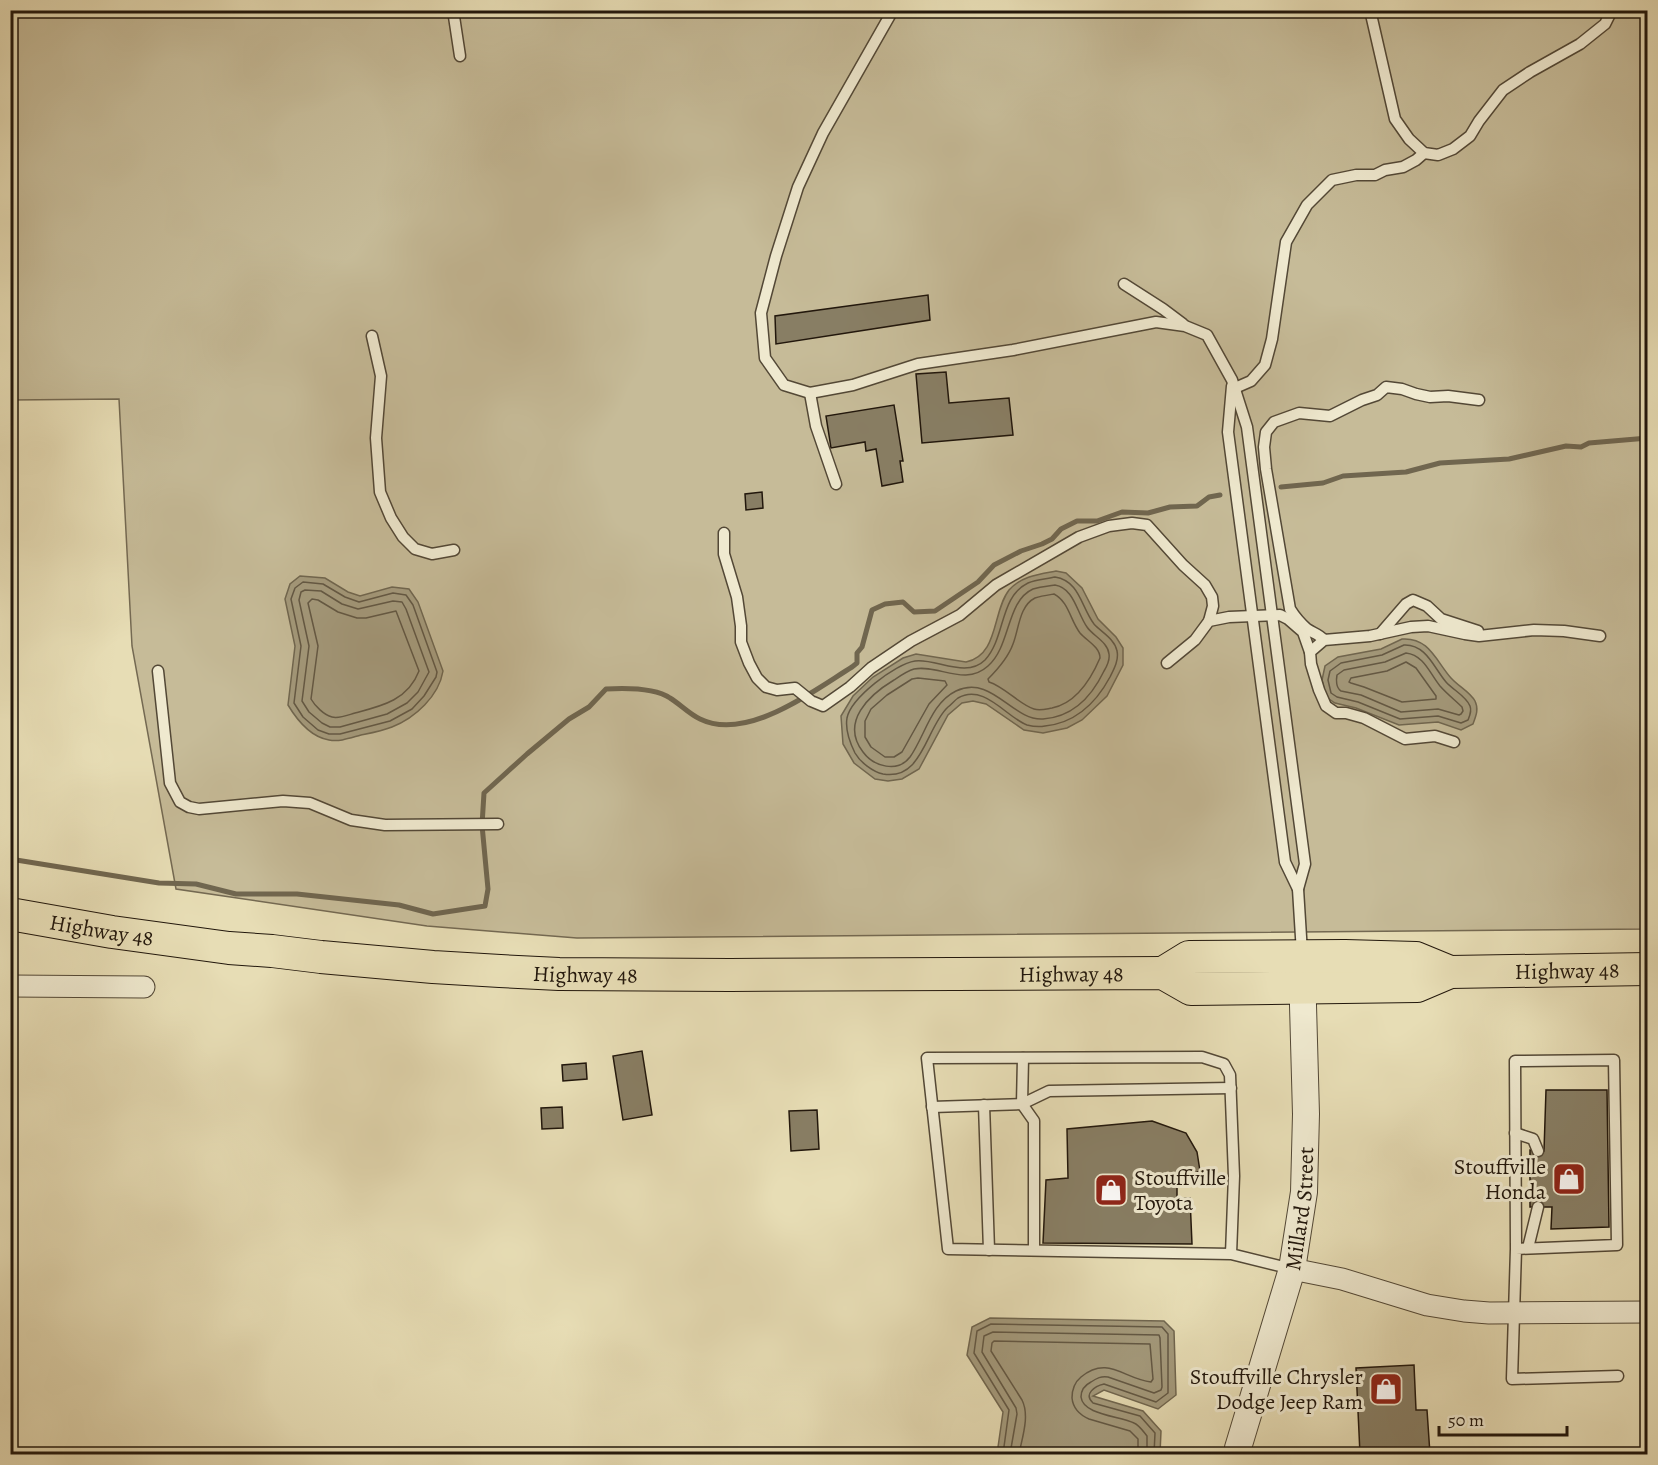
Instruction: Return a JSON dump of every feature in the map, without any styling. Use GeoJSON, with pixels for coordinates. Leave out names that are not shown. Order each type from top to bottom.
{"type":"FeatureCollection","features":[{"type":"Feature","properties":{"kind":"main road","name":"Highway 48"},"geometry":{"type":"LineString","coordinates":[[10,914],[112,932],[229,948],[433,967],[559,974],[1163,973],[1191,989],[1303,972],[1417,986],[1449,972],[1647,969]]}},
{"type":"Feature","properties":{"kind":"street","name":"Millard Street"},"geometry":{"type":"LineString","coordinates":[[1237,1455],[1292,1269],[1304,1192],[1306,1114],[1303,972]]}},
{"type":"Feature","properties":{"kind":"street"},"geometry":{"type":"LineString","coordinates":[[10,986],[144,987]]}},
{"type":"Feature","properties":{"kind":"street"},"geometry":{"type":"LineString","coordinates":[[1292,1269],[1342,1279],[1427,1305],[1464,1311],[1514,1313],[1647,1311]]}},
{"type":"Feature","properties":{"kind":"lane"},"geometry":{"type":"LineString","coordinates":[[453,10],[459,56]]}},
{"type":"Feature","properties":{"kind":"lane"},"geometry":{"type":"LineString","coordinates":[[892,10],[823,133],[798,187],[761,313],[765,358],[784,385],[810,393],[853,385],[918,364],[1013,350],[1156,322],[1185,326],[1207,335],[1233,384],[1247,427],[1305,864],[1298,888],[1303,972]]}},
{"type":"Feature","properties":{"kind":"lane"},"geometry":{"type":"LineString","coordinates":[[1370,10],[1395,119],[1409,139],[1424,153],[1438,155],[1453,149],[1470,136],[1503,90],[1580,44],[1605,24],[1612,10]]}},
{"type":"Feature","properties":{"kind":"lane"},"geometry":{"type":"LineString","coordinates":[[1233,384],[1251,381],[1265,365],[1272,339],[1287,242],[1307,205],[1332,180],[1356,175],[1375,175],[1385,170],[1403,167],[1424,153]]}},
{"type":"Feature","properties":{"kind":"lane"},"geometry":{"type":"LineString","coordinates":[[1124,284],[1185,326]]}},
{"type":"Feature","properties":{"kind":"lane"},"geometry":{"type":"LineString","coordinates":[[372,336],[381,376],[376,438],[380,492],[391,518],[415,549],[432,554],[454,550]]}},
{"type":"Feature","properties":{"kind":"lane"},"geometry":{"type":"LineString","coordinates":[[1233,384],[1228,432],[1285,862],[1298,888]]}},
{"type":"Feature","properties":{"kind":"lane"},"geometry":{"type":"LineString","coordinates":[[1324,640],[1296,620],[1290,609],[1266,469],[1264,447],[1266,432],[1274,422],[1299,413],[1330,416],[1377,395],[1386,387],[1430,397],[1448,396],[1479,400]]}},
{"type":"Feature","properties":{"kind":"lane"},"geometry":{"type":"LineString","coordinates":[[810,393],[816,426],[836,484]]}},
{"type":"Feature","properties":{"kind":"lane"},"geometry":{"type":"LineString","coordinates":[[724,533],[724,554],[737,597],[741,642],[757,678],[766,687],[777,690],[795,688],[807,698],[823,706],[850,687],[871,668],[911,641],[960,615],[996,585],[1079,537],[1109,526],[1132,523],[1147,525],[1183,565],[1205,585],[1212,597],[1213,606],[1209,621],[1195,640],[1167,663]]}},
{"type":"Feature","properties":{"kind":"lane"},"geometry":{"type":"LineString","coordinates":[[1380,634],[1406,604],[1413,600],[1427,606],[1441,619],[1490,635]]}},
{"type":"Feature","properties":{"kind":"lane"},"geometry":{"type":"LineString","coordinates":[[1209,621],[1228,617],[1280,615],[1303,632],[1310,652],[1311,664],[1326,706],[1336,713],[1364,718],[1405,739],[1434,736],[1454,742]]}},
{"type":"Feature","properties":{"kind":"lane"},"geometry":{"type":"LineString","coordinates":[[1310,652],[1324,640],[1428,626],[1479,636],[1534,630],[1600,636]]}},
{"type":"Feature","properties":{"kind":"lane"},"geometry":{"type":"LineString","coordinates":[[158,671],[171,783],[180,802],[189,807],[199,809],[283,801],[310,803],[351,820],[385,825],[496,824]]}},
{"type":"Feature","properties":{"kind":"lane"},"geometry":{"type":"LineString","coordinates":[[1231,1254],[1234,1176],[1231,1088],[1230,1075],[1224,1064],[1202,1057],[927,1058],[948,1249],[1231,1254],[1292,1269]]}},
{"type":"Feature","properties":{"kind":"lane"},"geometry":{"type":"LineString","coordinates":[[1023,1058],[1022,1104],[1034,1121],[1034,1250]]}},
{"type":"Feature","properties":{"kind":"lane"},"geometry":{"type":"LineString","coordinates":[[1516,1249],[1617,1245],[1614,1060],[1515,1061],[1516,1249],[1512,1380],[1618,1376]]}},
{"type":"Feature","properties":{"kind":"lane"},"geometry":{"type":"LineString","coordinates":[[932,1107],[1022,1104],[1049,1091],[1231,1088]]}},
{"type":"Feature","properties":{"kind":"lane"},"geometry":{"type":"LineString","coordinates":[[984,1105],[989,1250]]}},
{"type":"Feature","properties":{"kind":"lane"},"geometry":{"type":"LineString","coordinates":[[1515,1133],[1533,1139],[1538,1151]]}},
{"type":"Feature","properties":{"kind":"lane"},"geometry":{"type":"LineString","coordinates":[[1528,1248],[1538,1207]]}},
{"type":"Feature","properties":{"kind":"shaded area"},"geometry":{"type":"Polygon","coordinates":[[[10,11],[1647,11],[1647,929],[577,938],[427,926],[176,889],[132,646],[119,399],[11,400],[10,11]]]}},
{"type":"Feature","properties":{"kind":"water"},"geometry":{"type":"Polygon","coordinates":[[[1056,571],[1066,573],[1082,588],[1098,619],[1116,637],[1123,648],[1123,665],[1107,696],[1082,720],[1067,728],[1043,733],[1024,730],[986,704],[973,701],[962,703],[948,715],[919,769],[902,779],[888,781],[875,779],[854,763],[843,744],[841,716],[853,696],[873,677],[903,658],[916,654],[966,662],[977,658],[990,642],[1009,590],[1025,579],[1056,571]]]}},
{"type":"Feature","properties":{"kind":"water"},"geometry":{"type":"Polygon","coordinates":[[[300,576],[325,578],[348,592],[360,596],[392,587],[409,589],[418,602],[443,671],[437,689],[425,705],[401,723],[345,739],[322,738],[310,732],[300,722],[288,705],[295,646],[285,599],[290,584],[300,576]]]}},
{"type":"Feature","properties":{"kind":"water"},"geometry":{"type":"Polygon","coordinates":[[[1402,639],[1411,639],[1425,646],[1451,678],[1473,698],[1477,710],[1473,724],[1461,730],[1438,722],[1399,725],[1356,708],[1335,703],[1326,697],[1322,680],[1325,666],[1338,657],[1381,649],[1402,639]]]}},
{"type":"Feature","properties":{"kind":"water"},"geometry":{"type":"Polygon","coordinates":[[[990,1318],[1164,1321],[1174,1331],[1176,1395],[1158,1409],[1104,1390],[1093,1396],[1143,1411],[1161,1431],[1160,1454],[997,1454],[1003,1412],[967,1355],[972,1327],[990,1318]]]}},
{"type":"Feature","properties":{"kind":"building"},"geometry":{"type":"Polygon","coordinates":[[[928,295],[930,320],[776,344],[775,316],[928,295]]]}},
{"type":"Feature","properties":{"kind":"building"},"geometry":{"type":"Polygon","coordinates":[[[946,372],[949,403],[1009,398],[1013,435],[922,443],[916,374],[946,372]]]}},
{"type":"Feature","properties":{"kind":"building"},"geometry":{"type":"Polygon","coordinates":[[[894,405],[903,461],[900,461],[903,482],[882,486],[876,449],[866,451],[865,442],[831,448],[826,416],[894,405]]]}},
{"type":"Feature","properties":{"kind":"building"},"geometry":{"type":"Polygon","coordinates":[[[762,492],[763,508],[746,510],[745,494],[762,492]]]}},
{"type":"Feature","properties":{"kind":"building"},"geometry":{"type":"Polygon","coordinates":[[[642,1051],[652,1115],[623,1120],[613,1056],[642,1051]]]}},
{"type":"Feature","properties":{"kind":"building"},"geometry":{"type":"Polygon","coordinates":[[[586,1063],[587,1079],[563,1081],[562,1065],[586,1063]]]}},
{"type":"Feature","properties":{"kind":"building","name":"Stouffville Honda"},"geometry":{"type":"Polygon","coordinates":[[[1546,1090],[1607,1090],[1609,1227],[1551,1229],[1552,1207],[1530,1207],[1530,1150],[1544,1151],[1546,1090]]]}},
{"type":"Feature","properties":{"kind":"building"},"geometry":{"type":"Polygon","coordinates":[[[562,1107],[563,1128],[542,1129],[541,1108],[562,1107]]]}},
{"type":"Feature","properties":{"kind":"building"},"geometry":{"type":"Polygon","coordinates":[[[817,1110],[819,1149],[791,1151],[789,1111],[817,1110]]]}},
{"type":"Feature","properties":{"kind":"building","name":"Stouffville Toyota"},"geometry":{"type":"Polygon","coordinates":[[[1152,1121],[1186,1133],[1197,1152],[1200,1171],[1177,1181],[1177,1199],[1190,1198],[1192,1244],[1043,1243],[1046,1180],[1068,1178],[1067,1129],[1152,1121]]]}},
{"type":"Feature","properties":{"kind":"building","name":"Stouffville Chrysler Dodge Jeep Ram"},"geometry":{"type":"Polygon","coordinates":[[[1414,1365],[1416,1410],[1427,1410],[1430,1454],[1360,1454],[1356,1368],[1414,1365]]]}},
{"type":"Feature","properties":{"kind":"waterway"},"geometry":{"type":"LineString","coordinates":[[1281,487],[1323,483],[1343,476],[1406,472],[1440,463],[1509,459],[1566,446],[1581,447],[1589,443],[1648,438]]}},
{"type":"Feature","properties":{"kind":"waterway"},"geometry":{"type":"LineString","coordinates":[[10,859],[159,883],[196,884],[236,894],[297,894],[399,905],[433,914],[485,906],[488,889],[482,825],[484,793],[569,719],[589,707],[606,689],[656,692],[670,698],[700,719],[718,724],[738,724],[758,719],[799,700],[857,663],[857,653],[862,647],[872,610],[885,604],[903,602],[914,612],[935,611],[978,582],[994,565],[1052,539],[1061,529],[1077,521],[1097,521],[1122,512],[1148,513],[1170,507],[1197,506],[1209,497],[1220,495]]}},
{"type":"Feature","properties":{"kind":"place","name":"Stouffville Honda"},"geometry":{"type":"Point","coordinates":[1569,1179]}},
{"type":"Feature","properties":{"kind":"place","name":"Stouffville Toyota"},"geometry":{"type":"Point","coordinates":[1111,1190]}},
{"type":"Feature","properties":{"kind":"place","name":"Stouffville Chrysler Dodge Jeep Ram"},"geometry":{"type":"Point","coordinates":[1386,1389]}}]}
